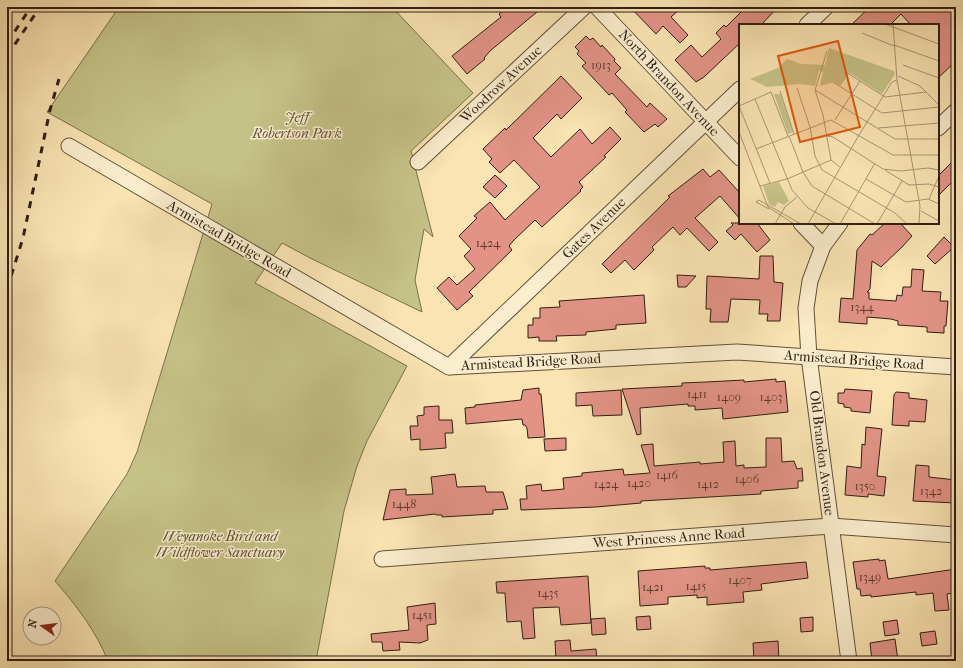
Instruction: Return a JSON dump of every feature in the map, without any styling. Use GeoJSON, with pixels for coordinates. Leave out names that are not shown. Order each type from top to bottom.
{"type":"FeatureCollection","features":[{"type":"Feature","properties":{"kind":"street","name":"Woodrow Avenue"},"geometry":{"type":"LineString","coordinates":[[418,162],[584,7]]}},
{"type":"Feature","properties":{"kind":"street","name":"North Brandon Avenue"},"geometry":{"type":"LineString","coordinates":[[597,7],[739,157]]}},
{"type":"Feature","properties":{"kind":"street"},"geometry":{"type":"LineString","coordinates":[[808,24],[826,7]]}},
{"type":"Feature","properties":{"kind":"street","name":"Gates Avenue"},"geometry":{"type":"LineString","coordinates":[[449,367],[739,90]]}},
{"type":"Feature","properties":{"kind":"street"},"geometry":{"type":"LineString","coordinates":[[939,127],[956,111]]}},
{"type":"Feature","properties":{"kind":"street","name":"Armistead Bridge Road"},"geometry":{"type":"LineString","coordinates":[[69,146],[449,367],[705,352],[737,352],[956,367]]}},
{"type":"Feature","properties":{"kind":"street"},"geometry":{"type":"LineString","coordinates":[[802,224],[823,246]]}},
{"type":"Feature","properties":{"kind":"street","name":"Old Brandon Avenue"},"geometry":{"type":"LineString","coordinates":[[839,224],[823,246],[810,282],[806,308],[809,357],[849,661]]}},
{"type":"Feature","properties":{"kind":"street","name":"West Princess Anne Road"},"geometry":{"type":"LineString","coordinates":[[382,559],[831,526],[956,535]]}},
{"type":"Feature","properties":{"kind":"green space"},"geometry":{"type":"Polygon","coordinates":[[[119,7],[392,7],[473,93],[411,151],[433,237],[424,229],[415,280],[422,312],[282,243],[255,283],[407,366],[367,441],[357,466],[344,511],[316,661],[108,661],[98,639],[85,619],[55,581],[127,474],[137,452],[212,204],[47,112],[119,7]]]}},
{"type":"Feature","properties":{"kind":"building"},"geometry":{"type":"Polygon","coordinates":[[[507,7],[543,7],[490,51],[484,58],[485,59],[467,74],[452,56],[501,17],[499,14],[507,7]]]}},
{"type":"Feature","properties":{"kind":"building"},"geometry":{"type":"Polygon","coordinates":[[[630,7],[682,7],[671,17],[688,35],[680,43],[663,26],[656,34],[630,7]]]}},
{"type":"Feature","properties":{"kind":"building"},"geometry":{"type":"Polygon","coordinates":[[[746,7],[778,7],[762,24],[739,24],[739,44],[704,77],[696,82],[675,60],[691,45],[702,57],[721,39],[716,33],[724,25],[726,27],[746,7]]]}},
{"type":"Feature","properties":{"kind":"building"},"geometry":{"type":"Polygon","coordinates":[[[870,7],[956,7],[956,61],[939,77],[939,24],[910,24],[901,14],[891,24],[852,24],[870,7]]]}},
{"type":"Feature","properties":{"kind":"building"},"geometry":{"type":"Polygon","coordinates":[[[586,36],[590,40],[593,38],[601,47],[602,45],[615,59],[614,61],[621,68],[615,74],[647,107],[650,103],[667,119],[658,127],[655,124],[644,132],[625,112],[627,110],[612,93],[609,95],[582,66],[586,63],[577,54],[579,51],[575,47],[586,36]]]}},
{"type":"Feature","properties":{"kind":"building"},"geometry":{"type":"Polygon","coordinates":[[[561,76],[582,98],[561,119],[557,114],[533,138],[551,157],[580,129],[592,144],[610,127],[621,139],[604,156],[606,157],[579,182],[583,187],[580,190],[581,191],[542,227],[535,220],[513,241],[509,246],[512,250],[469,292],[473,296],[457,310],[437,288],[449,277],[457,285],[475,269],[464,256],[471,249],[459,236],[477,218],[474,216],[490,202],[505,220],[540,187],[514,160],[500,173],[489,162],[492,159],[483,149],[505,128],[506,130],[561,76]]]}},
{"type":"Feature","properties":{"kind":"building"},"geometry":{"type":"Polygon","coordinates":[[[956,158],[956,178],[939,195],[939,175],[956,158]]]}},
{"type":"Feature","properties":{"kind":"building"},"geometry":{"type":"Polygon","coordinates":[[[703,169],[710,177],[719,170],[739,192],[739,218],[720,196],[695,218],[718,242],[709,251],[687,228],[680,235],[673,227],[652,247],[654,250],[634,270],[625,260],[611,273],[602,264],[670,197],[668,196],[703,169]]]}},
{"type":"Feature","properties":{"kind":"building"},"geometry":{"type":"Polygon","coordinates":[[[495,175],[507,186],[495,198],[483,187],[495,175]]]}},
{"type":"Feature","properties":{"kind":"building"},"geometry":{"type":"Polygon","coordinates":[[[731,223],[758,224],[770,240],[757,252],[741,234],[735,240],[726,231],[733,225],[731,223]]]}},
{"type":"Feature","properties":{"kind":"building"},"geometry":{"type":"Polygon","coordinates":[[[884,224],[901,224],[912,236],[881,267],[872,261],[870,289],[867,292],[869,292],[869,299],[896,301],[897,295],[902,296],[903,287],[911,287],[912,269],[924,270],[922,291],[941,292],[940,301],[948,301],[944,333],[927,332],[927,327],[898,325],[898,321],[891,319],[867,317],[867,324],[839,322],[841,298],[853,299],[857,250],[870,234],[872,235],[884,224]]]}},
{"type":"Feature","properties":{"kind":"building"},"geometry":{"type":"Polygon","coordinates":[[[944,237],[954,247],[935,264],[927,256],[944,237]]]}},
{"type":"Feature","properties":{"kind":"building"},"geometry":{"type":"Polygon","coordinates":[[[760,256],[773,256],[774,282],[783,283],[780,321],[767,321],[768,314],[759,314],[760,300],[731,299],[728,322],[710,322],[711,309],[706,309],[707,276],[759,279],[760,256]]]}},
{"type":"Feature","properties":{"kind":"building"},"geometry":{"type":"Polygon","coordinates":[[[677,275],[696,276],[686,287],[678,287],[677,275]]]}},
{"type":"Feature","properties":{"kind":"building"},"geometry":{"type":"Polygon","coordinates":[[[644,295],[646,323],[616,325],[616,329],[586,332],[586,335],[556,336],[557,341],[539,341],[539,337],[528,338],[528,325],[533,325],[533,318],[540,318],[540,308],[560,307],[559,301],[644,295]]]}},
{"type":"Feature","properties":{"kind":"building"},"geometry":{"type":"Polygon","coordinates":[[[776,379],[776,382],[785,381],[788,412],[723,419],[722,408],[695,410],[695,406],[688,406],[688,404],[640,408],[641,434],[637,435],[622,389],[682,386],[682,383],[744,380],[744,382],[776,379]]]}},
{"type":"Feature","properties":{"kind":"building"},"geometry":{"type":"Polygon","coordinates":[[[539,388],[539,394],[541,394],[545,437],[528,438],[527,428],[523,425],[522,419],[466,424],[465,408],[475,407],[475,405],[521,400],[523,390],[539,388]]]}},
{"type":"Feature","properties":{"kind":"building"},"geometry":{"type":"Polygon","coordinates":[[[845,389],[872,391],[870,413],[851,411],[851,408],[844,407],[844,404],[838,403],[838,393],[844,393],[845,389]]]}},
{"type":"Feature","properties":{"kind":"building"},"geometry":{"type":"Polygon","coordinates":[[[621,390],[622,415],[593,416],[592,405],[576,406],[576,393],[621,390]]]}},
{"type":"Feature","properties":{"kind":"building"},"geometry":{"type":"Polygon","coordinates":[[[896,392],[909,393],[909,398],[927,400],[925,422],[909,421],[909,426],[892,425],[894,395],[896,392]]]}},
{"type":"Feature","properties":{"kind":"building"},"geometry":{"type":"Polygon","coordinates":[[[439,406],[439,420],[452,420],[453,433],[445,433],[446,448],[420,450],[420,439],[411,440],[410,426],[418,426],[417,416],[424,415],[424,407],[439,406]]]}},
{"type":"Feature","properties":{"kind":"building"},"geometry":{"type":"Polygon","coordinates":[[[866,427],[882,429],[877,476],[886,477],[884,496],[868,494],[868,497],[845,495],[847,466],[861,468],[862,444],[865,445],[866,427]]]}},
{"type":"Feature","properties":{"kind":"building"},"geometry":{"type":"Polygon","coordinates":[[[566,438],[566,450],[545,451],[544,439],[566,438]]]}},
{"type":"Feature","properties":{"kind":"building"},"geometry":{"type":"Polygon","coordinates":[[[766,438],[781,438],[782,462],[794,461],[797,469],[802,468],[803,481],[798,481],[798,488],[761,491],[761,494],[641,501],[641,503],[596,507],[521,510],[520,499],[527,499],[526,486],[541,484],[542,491],[564,489],[563,478],[582,476],[582,473],[623,469],[624,475],[650,473],[641,445],[653,444],[654,466],[700,462],[700,464],[724,462],[723,442],[735,441],[736,466],[744,465],[744,468],[766,467],[766,438]]]}},
{"type":"Feature","properties":{"kind":"building"},"geometry":{"type":"Polygon","coordinates":[[[916,465],[929,466],[929,477],[956,480],[956,503],[913,501],[916,465]]]}},
{"type":"Feature","properties":{"kind":"building"},"geometry":{"type":"Polygon","coordinates":[[[455,474],[457,487],[485,486],[486,492],[503,492],[508,509],[493,510],[493,514],[442,517],[442,515],[435,514],[383,520],[390,490],[406,489],[406,495],[433,494],[431,477],[455,474]]]}},
{"type":"Feature","properties":{"kind":"building"},"geometry":{"type":"Polygon","coordinates":[[[879,559],[879,561],[885,560],[888,579],[956,569],[956,584],[953,584],[954,593],[947,594],[949,610],[935,611],[933,593],[916,595],[916,592],[871,597],[871,595],[861,596],[860,589],[857,589],[853,562],[879,559]]]}},
{"type":"Feature","properties":{"kind":"building"},"geometry":{"type":"Polygon","coordinates":[[[806,562],[808,578],[761,584],[762,590],[743,592],[744,602],[707,605],[707,597],[697,598],[697,595],[668,597],[668,604],[640,606],[638,571],[705,566],[705,568],[710,568],[710,570],[806,562]]]}},
{"type":"Feature","properties":{"kind":"building"},"geometry":{"type":"Polygon","coordinates":[[[588,576],[591,623],[561,625],[559,607],[533,608],[535,638],[523,639],[521,621],[507,622],[505,593],[497,593],[496,582],[588,576]]]}},
{"type":"Feature","properties":{"kind":"building"},"geometry":{"type":"Polygon","coordinates":[[[435,603],[436,624],[427,625],[428,640],[420,643],[399,642],[400,650],[383,651],[382,642],[372,642],[371,634],[409,630],[407,607],[435,603]]]}},
{"type":"Feature","properties":{"kind":"building"},"geometry":{"type":"Polygon","coordinates":[[[650,616],[651,629],[637,630],[636,617],[650,616]]]}},
{"type":"Feature","properties":{"kind":"building"},"geometry":{"type":"Polygon","coordinates":[[[813,617],[813,631],[801,632],[800,618],[813,617]]]}},
{"type":"Feature","properties":{"kind":"building"},"geometry":{"type":"Polygon","coordinates":[[[605,618],[606,634],[592,635],[591,619],[605,618]]]}},
{"type":"Feature","properties":{"kind":"building"},"geometry":{"type":"Polygon","coordinates":[[[897,620],[899,634],[885,636],[883,622],[897,620]]]}},
{"type":"Feature","properties":{"kind":"building"},"geometry":{"type":"Polygon","coordinates":[[[935,631],[937,644],[922,646],[920,633],[935,631]]]}},
{"type":"Feature","properties":{"kind":"building"},"geometry":{"type":"Polygon","coordinates":[[[895,639],[898,661],[872,661],[870,643],[895,639]]]}},
{"type":"Feature","properties":{"kind":"building"},"geometry":{"type":"Polygon","coordinates":[[[570,640],[571,651],[596,649],[597,661],[556,661],[555,641],[570,640]]]}},
{"type":"Feature","properties":{"kind":"building"},"geometry":{"type":"Polygon","coordinates":[[[778,641],[779,661],[754,661],[753,643],[778,641]]]}},
{"type":"Feature","properties":{"kind":"railway"},"geometry":{"type":"LineString","coordinates":[[7,43],[31,7]]}},
{"type":"Feature","properties":{"kind":"railway"},"geometry":{"type":"LineString","coordinates":[[7,56],[40,7]]}},
{"type":"Feature","properties":{"kind":"railway"},"geometry":{"type":"LineString","coordinates":[[7,289],[23,238],[50,110],[59,79]]}},
{"type":"Feature","properties":{"kind":"park label","name":"Jeff Robertson Park"},"geometry":{"type":"Point","coordinates":[297,126]}},
{"type":"Feature","properties":{"kind":"park label","name":"Weyanoke Bird and Wildflower Sanctuary"},"geometry":{"type":"Point","coordinates":[220,544]}}]}
